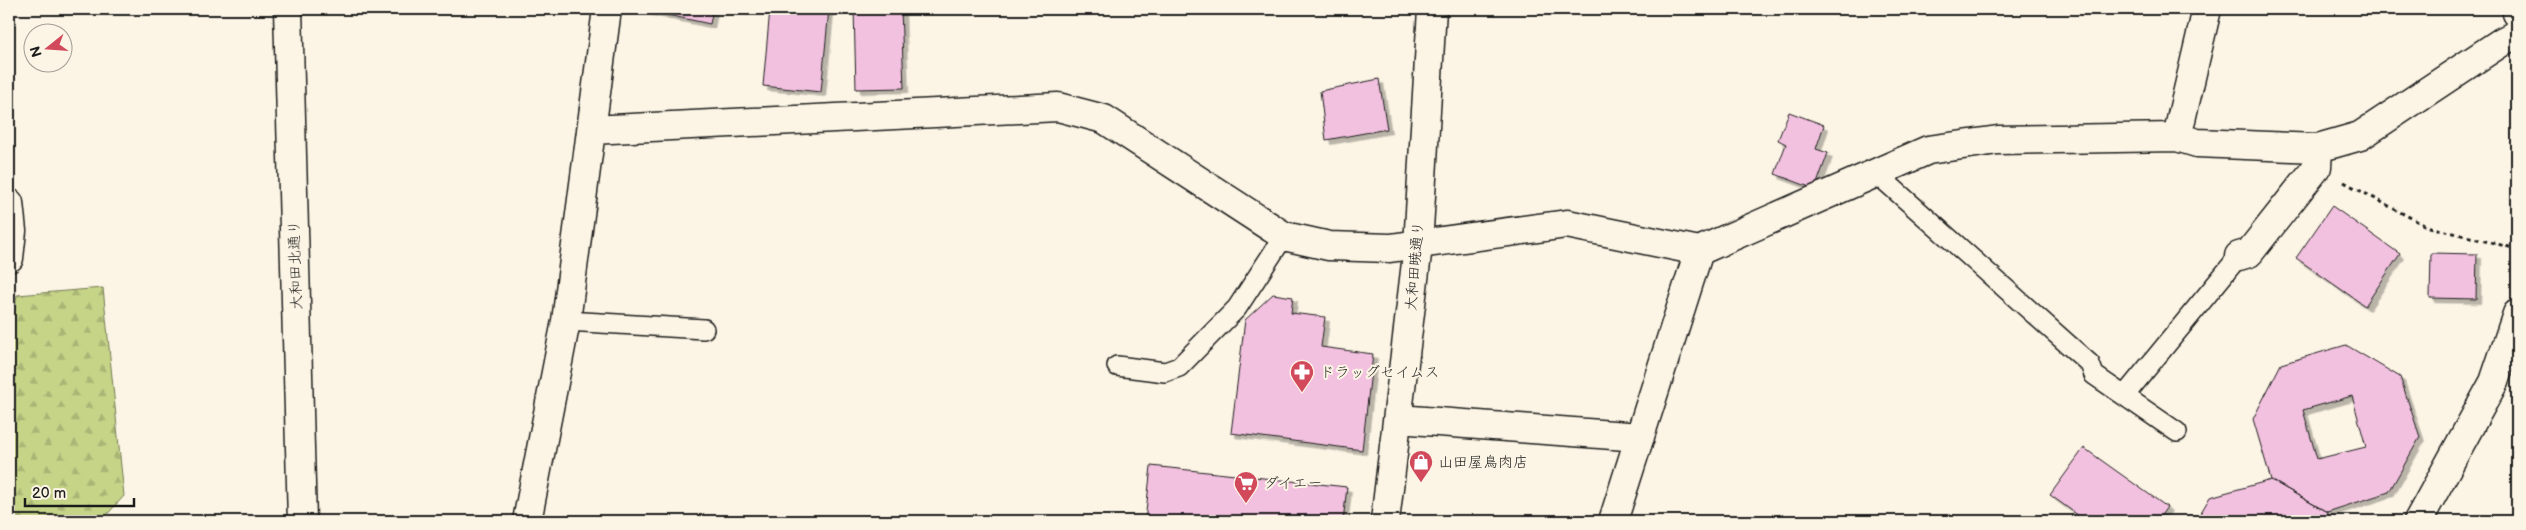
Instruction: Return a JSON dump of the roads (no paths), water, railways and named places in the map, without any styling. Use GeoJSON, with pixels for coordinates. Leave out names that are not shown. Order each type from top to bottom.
{"type":"FeatureCollection","features":[{"type":"Feature","properties":{"kind":"street","name":"大和田北通り"},"geometry":{"type":"LineString","coordinates":[[288,9],[302,521]]}},
{"type":"Feature","properties":{"kind":"street"},"geometry":{"type":"LineString","coordinates":[[527,521],[566,322],[607,9]]}},
{"type":"Feature","properties":{"kind":"street","name":"大和田暁通り"},"geometry":{"type":"LineString","coordinates":[[1385,521],[1418,246],[1432,9]]}},
{"type":"Feature","properties":{"kind":"street"},"geometry":{"type":"LineString","coordinates":[[2177,137],[2208,9]]}},
{"type":"Feature","properties":{"kind":"street"},"geometry":{"type":"LineString","coordinates":[[2239,256],[2249,253],[2318,158],[2360,136],[2503,41],[2517,34]]}},
{"type":"Feature","properties":{"kind":"street"},"geometry":{"type":"LineString","coordinates":[[591,130],[1058,107],[1104,119],[1284,236],[1329,246],[1390,248],[1418,246],[1567,224],[1699,251],[1928,150],[1998,140],[2177,137],[2197,143],[2318,158]]}},
{"type":"Feature","properties":{"kind":"street"},"geometry":{"type":"LineString","coordinates":[[9,203],[12,231],[9,258]]}},
{"type":"Feature","properties":{"kind":"street"},"geometry":{"type":"LineString","coordinates":[[1613,521],[1699,251]]}},
{"type":"Feature","properties":{"kind":"street"},"geometry":{"type":"LineString","coordinates":[[2418,521],[2494,382],[2517,314]]}},
{"type":"Feature","properties":{"kind":"street"},"geometry":{"type":"LineString","coordinates":[[1398,419],[1640,437]]}},
{"type":"Feature","properties":{"kind":"lane"},"geometry":{"type":"LineString","coordinates":[[1876,173],[2090,364],[2094,375],[2177,432]]}},
{"type":"Feature","properties":{"kind":"lane"},"geometry":{"type":"LineString","coordinates":[[1117,366],[1165,372],[1179,367],[1237,308],[1284,236]]}},
{"type":"Feature","properties":{"kind":"lane"},"geometry":{"type":"LineString","coordinates":[[2124,396],[2239,256]]}},
{"type":"Feature","properties":{"kind":"lane"},"geometry":{"type":"LineString","coordinates":[[566,322],[704,329]]}},
{"type":"Feature","properties":{"kind":"place","name":"ドラッグセイムス"},"geometry":{"type":"Point","coordinates":[1302,393]}},
{"type":"Feature","properties":{"kind":"place","name":"山田屋鳥肉店"},"geometry":{"type":"Point","coordinates":[1421,483]}},
{"type":"Feature","properties":{"kind":"place","name":"ダイエー"},"geometry":{"type":"Point","coordinates":[1246,504]}}]}
